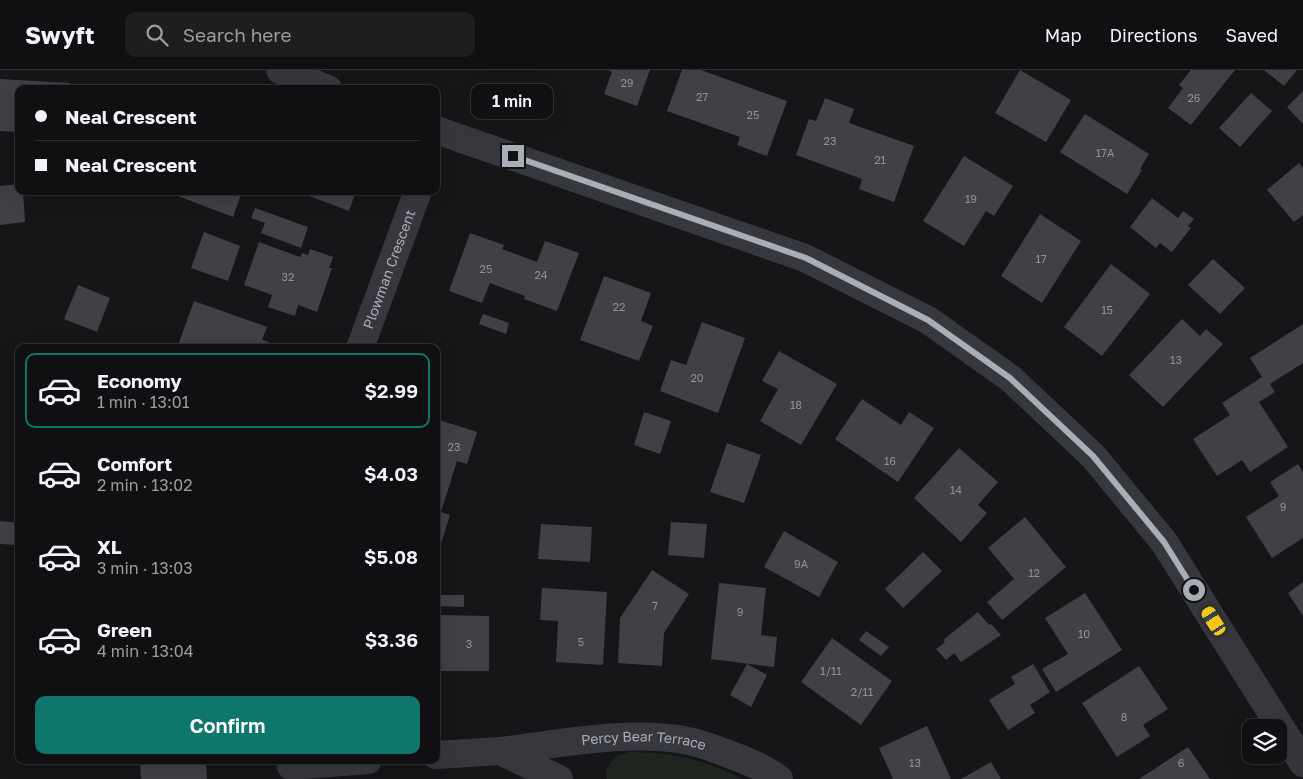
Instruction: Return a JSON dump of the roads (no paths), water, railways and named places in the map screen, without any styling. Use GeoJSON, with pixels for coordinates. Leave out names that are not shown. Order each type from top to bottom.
{"type":"FeatureCollection","features":[{"type":"Feature","properties":{"kind":"street"},"geometry":{"type":"LineString","coordinates":[[280,70],[318,85]]}},
{"type":"Feature","properties":{"kind":"street"},"geometry":{"type":"LineString","coordinates":[[440,135],[806,258],[928,320],[1010,378],[1093,456],[1164,542],[1303,763]]}},
{"type":"Feature","properties":{"kind":"street","name":"Plowman Crescent"},"geometry":{"type":"LineString","coordinates":[[361,344],[417,195]]}},
{"type":"Feature","properties":{"kind":"street","name":"Percy Bear Terrace"},"geometry":{"type":"LineString","coordinates":[[440,755],[500,751],[621,736],[654,737],[684,740],[712,747],[741,758],[779,779]]}},
{"type":"Feature","properties":{"kind":"street","name":"Percy Bear Terrace"},"geometry":{"type":"LineString","coordinates":[[500,751],[559,779]]}},
{"type":"Feature","properties":{"kind":"street"},"geometry":{"type":"LineString","coordinates":[[291,768],[330,764]]}}]}
